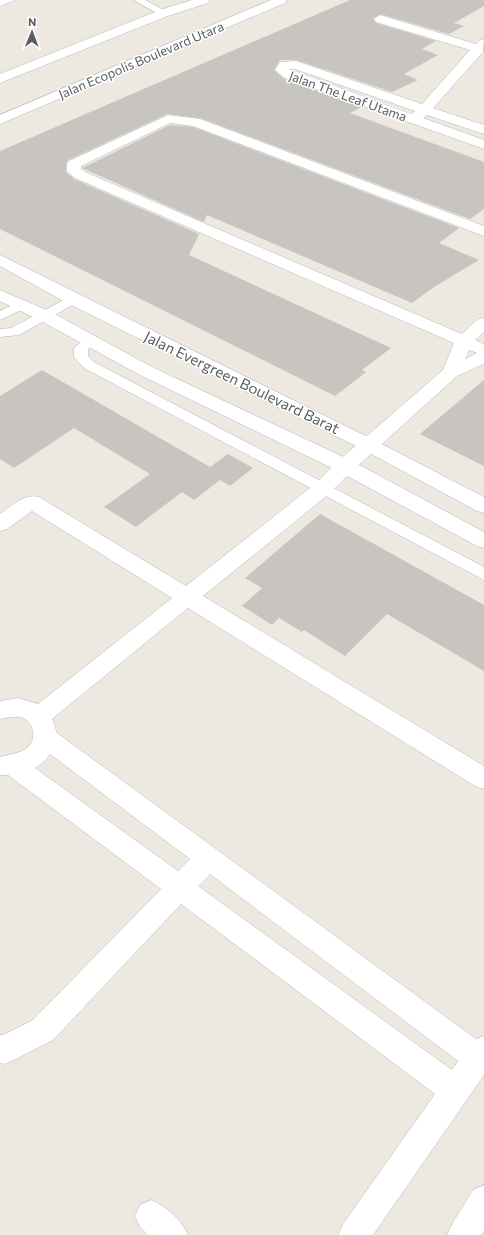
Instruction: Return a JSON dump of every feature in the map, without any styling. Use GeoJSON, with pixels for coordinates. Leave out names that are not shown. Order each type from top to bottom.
{"type":"FeatureCollection","features":[{"type":"Feature","properties":{"kind":"street"},"geometry":{"type":"LineString","coordinates":[[0,79],[164,13],[204,0]]}},
{"type":"Feature","properties":{"kind":"street","name":"Jalan Ecopolis Boulevard Utara"},"geometry":{"type":"LineString","coordinates":[[0,120],[281,0]]}},
{"type":"Feature","properties":{"kind":"street"},"geometry":{"type":"LineString","coordinates":[[380,19],[481,46],[425,109],[413,119]]}},
{"type":"Feature","properties":{"kind":"street","name":"Jalan The Leaf Utama"},"geometry":{"type":"LineString","coordinates":[[484,130],[296,65],[285,65],[280,70],[290,75],[484,145]]}},
{"type":"Feature","properties":{"kind":"street"},"geometry":{"type":"LineString","coordinates":[[484,231],[195,122],[168,119],[74,164],[74,171],[80,175],[484,350]]}},
{"type":"Feature","properties":{"kind":"street","name":"Jalan Evergreen Boulevard Barat"},"geometry":{"type":"LineString","coordinates":[[0,260],[73,299],[369,445],[484,506]]}},
{"type":"Feature","properties":{"kind":"street","name":"Jalan Evergreen Boulevard Barat"},"geometry":{"type":"LineString","coordinates":[[0,295],[45,316],[146,371],[345,466],[484,541]]}},
{"type":"Feature","properties":{"kind":"street"},"geometry":{"type":"LineString","coordinates":[[451,372],[464,341],[484,323]]}},
{"type":"Feature","properties":{"kind":"street"},"geometry":{"type":"LineString","coordinates":[[7,766],[29,760],[40,750],[42,727],[187,597],[322,489],[345,466],[451,372],[484,357]]}},
{"type":"Feature","properties":{"kind":"street"},"geometry":{"type":"LineString","coordinates":[[0,524],[32,502],[484,780]]}},
{"type":"Feature","properties":{"kind":"street"},"geometry":{"type":"LineString","coordinates":[[1,709],[16,707],[28,710],[42,727],[208,858],[481,1054],[354,1235]]}},
{"type":"Feature","properties":{"kind":"street"},"geometry":{"type":"LineString","coordinates":[[7,766],[179,887],[456,1091]]}},
{"type":"Feature","properties":{"kind":"street"},"geometry":{"type":"LineString","coordinates":[[0,1050],[4,1050],[43,1030],[208,858]]}},
{"type":"Feature","properties":{"kind":"street"},"geometry":{"type":"LineString","coordinates":[[463,1235],[484,1201]]}},
{"type":"Feature","properties":{"kind":"lane"},"geometry":{"type":"LineString","coordinates":[[0,4],[10,0]]}},
{"type":"Feature","properties":{"kind":"lane"},"geometry":{"type":"LineString","coordinates":[[138,0],[164,13]]}},
{"type":"Feature","properties":{"kind":"lane"},"geometry":{"type":"LineString","coordinates":[[0,333],[14,332],[73,299]]}},
{"type":"Feature","properties":{"kind":"lane"},"geometry":{"type":"LineString","coordinates":[[0,316],[20,304]]}},
{"type":"Feature","properties":{"kind":"lane"},"geometry":{"type":"LineString","coordinates":[[91,341],[82,348],[81,358],[89,365],[484,574]]}},
{"type":"Feature","properties":{"kind":"building"},"geometry":{"type":"Polygon","coordinates":[[[350,0],[484,0],[484,6],[454,23],[464,26],[449,34],[380,14],[373,18],[376,23],[436,41],[422,49],[438,55],[404,74],[418,80],[392,92],[296,60],[280,60],[274,70],[284,79],[362,107],[350,113],[484,162],[484,209],[470,219],[200,118],[167,114],[68,160],[66,164],[66,172],[74,179],[199,234],[189,255],[391,348],[362,370],[366,372],[335,396],[0,229],[0,151],[350,0]]]}},
{"type":"Feature","properties":{"kind":"building"},"geometry":{"type":"Polygon","coordinates":[[[170,125],[193,127],[459,228],[439,243],[479,260],[434,287],[412,303],[207,215],[204,222],[82,168],[170,125]]]}},
{"type":"Feature","properties":{"kind":"building"},"geometry":{"type":"Polygon","coordinates":[[[42,370],[210,467],[228,454],[253,468],[230,486],[220,480],[194,500],[182,492],[136,527],[104,507],[150,474],[74,428],[14,468],[0,459],[0,396],[42,370]]]}},
{"type":"Feature","properties":{"kind":"building"},"geometry":{"type":"Polygon","coordinates":[[[484,380],[484,466],[420,434],[484,380]]]}},
{"type":"Feature","properties":{"kind":"building"},"geometry":{"type":"Polygon","coordinates":[[[320,514],[484,605],[484,671],[387,614],[345,656],[304,630],[302,632],[279,618],[272,625],[242,606],[262,588],[245,578],[320,514]]]}}]}
